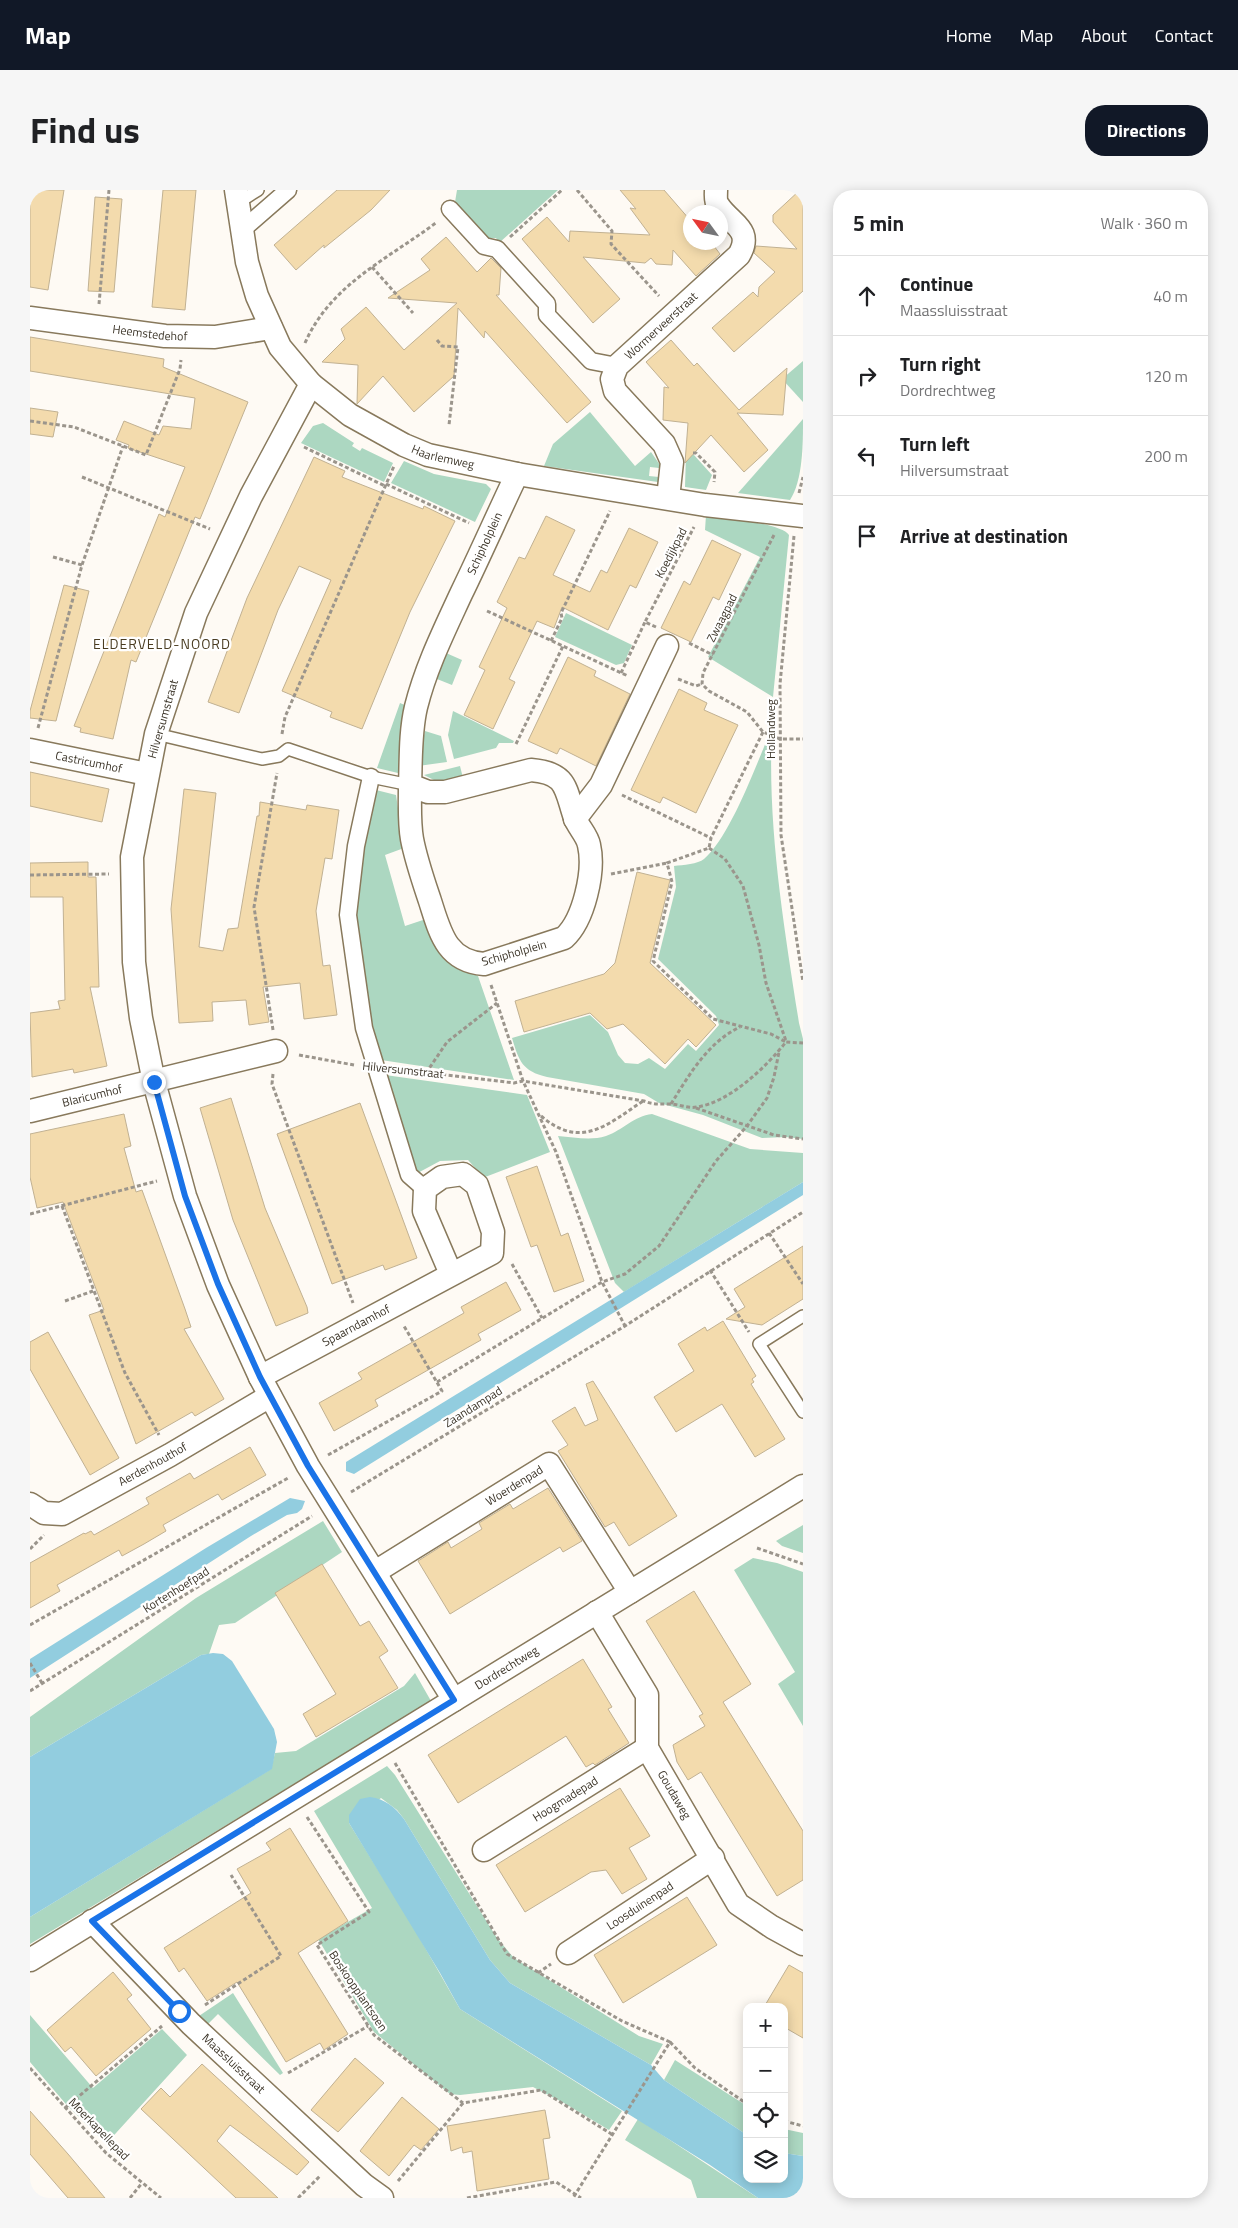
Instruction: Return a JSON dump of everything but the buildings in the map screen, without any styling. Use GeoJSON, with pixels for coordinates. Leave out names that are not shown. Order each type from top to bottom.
{"type":"FeatureCollection","features":[{"type":"Feature","properties":{"kind":"street"},"geometry":{"type":"LineString","coordinates":[[241,232],[288,190]]}},
{"type":"Feature","properties":{"kind":"street","name":"Haarlemweg"},"geometry":{"type":"LineString","coordinates":[[236,194],[241,232],[257,296],[280,347],[311,384],[350,415],[404,445],[428,455],[517,474],[705,505],[795,515]]}},
{"type":"Feature","properties":{"kind":"street","name":"Wormerveerstraat"},"geometry":{"type":"LineString","coordinates":[[668,452],[664,444],[615,391],[612,379],[616,366],[739,254],[745,244],[743,233],[712,195]]}},
{"type":"Feature","properties":{"kind":"street"},"geometry":{"type":"LineString","coordinates":[[450,209],[484,246],[497,249],[546,304],[547,315],[591,361],[616,366]]}},
{"type":"Feature","properties":{"kind":"street","name":"Heemstedehof"},"geometry":{"type":"LineString","coordinates":[[30,318],[165,336],[215,337],[271,328]]}},
{"type":"Feature","properties":{"kind":"street","name":"Hilversumstraat"},"geometry":{"type":"LineString","coordinates":[[311,384],[283,436],[196,613],[156,734],[132,857],[134,962],[141,1018],[154,1082],[185,1196],[218,1284],[265,1387],[308,1466],[454,1700]]}},
{"type":"Feature","properties":{"kind":"street"},"geometry":{"type":"LineString","coordinates":[[668,452],[672,462],[668,498]]}},
{"type":"Feature","properties":{"kind":"street","name":"Schipholplein"},"geometry":{"type":"LineString","coordinates":[[410,785],[428,792],[445,792],[531,770],[545,771],[559,778],[569,792],[575,819],[589,844],[590,879],[578,921],[572,930],[564,938],[484,964],[472,963],[460,958],[446,944],[437,924],[411,837],[410,785],[411,746],[416,709],[427,670],[517,474]]}},
{"type":"Feature","properties":{"kind":"street"},"geometry":{"type":"LineString","coordinates":[[575,819],[601,785],[669,638]]}},
{"type":"Feature","properties":{"kind":"street","name":"Castricumhof"},"geometry":{"type":"LineString","coordinates":[[31,750],[147,774]]}},
{"type":"Feature","properties":{"kind":"street"},"geometry":{"type":"LineString","coordinates":[[371,777],[356,846],[348,915],[364,1028],[409,1175],[425,1189]]}},
{"type":"Feature","properties":{"kind":"street"},"geometry":{"type":"LineString","coordinates":[[154,1082],[276,1051]]}},
{"type":"Feature","properties":{"kind":"street","name":"Blaricumhof"},"geometry":{"type":"LineString","coordinates":[[30,1111],[154,1082]]}},
{"type":"Feature","properties":{"kind":"street"},"geometry":{"type":"LineString","coordinates":[[425,1189],[442,1177],[464,1174],[477,1185],[493,1232],[492,1253]]}},
{"type":"Feature","properties":{"kind":"street"},"geometry":{"type":"LineString","coordinates":[[425,1189],[424,1211],[452,1274]]}},
{"type":"Feature","properties":{"kind":"street","name":"Spaarndamhof"},"geometry":{"type":"LineString","coordinates":[[265,1387],[392,1306],[492,1253]]}},
{"type":"Feature","properties":{"kind":"street","name":"Aerdenhouthof"},"geometry":{"type":"LineString","coordinates":[[30,1504],[44,1513],[62,1514],[170,1455],[265,1387]]}},
{"type":"Feature","properties":{"kind":"street","name":"Woerdenpad"},"geometry":{"type":"LineString","coordinates":[[375,1572],[549,1464],[630,1592]]}},
{"type":"Feature","properties":{"kind":"street","name":"Dordrechtweg"},"geometry":{"type":"LineString","coordinates":[[30,1960],[803,1486]]}},
{"type":"Feature","properties":{"kind":"street"},"geometry":{"type":"LineString","coordinates":[[597,1612],[647,1695],[647,1748]]}},
{"type":"Feature","properties":{"kind":"street","name":"Hoogmadepad"},"geometry":{"type":"LineString","coordinates":[[484,1850],[647,1748]]}},
{"type":"Feature","properties":{"kind":"street","name":"Goudaweg"},"geometry":{"type":"LineString","coordinates":[[647,1748],[713,1858],[738,1904],[800,1936]]}},
{"type":"Feature","properties":{"kind":"street","name":"Loosduinenpad"},"geometry":{"type":"LineString","coordinates":[[568,1953],[713,1858]]}},
{"type":"Feature","properties":{"kind":"street","name":"Maassluisstraat"},"geometry":{"type":"LineString","coordinates":[[92,1921],[182,2015],[364,2185],[388,2192]]}},
{"type":"Feature","properties":{"kind":"lane"},"geometry":{"type":"LineString","coordinates":[[236,194],[247,197],[258,190]]}},
{"type":"Feature","properties":{"kind":"lane"},"geometry":{"type":"LineString","coordinates":[[156,734],[262,758],[279,756],[288,749],[371,777],[410,785]]}},
{"type":"Feature","properties":{"kind":"lane"},"geometry":{"type":"LineString","coordinates":[[803,1316],[759,1344],[803,1412]]}},
{"type":"Feature","properties":{"kind":"path"},"geometry":{"type":"LineString","coordinates":[[97,327],[109,190]]}},
{"type":"Feature","properties":{"kind":"path"},"geometry":{"type":"LineString","coordinates":[[497,249],[562,190]]}},
{"type":"Feature","properties":{"kind":"path"},"geometry":{"type":"LineString","coordinates":[[577,190],[612,231],[611,244],[674,313]]}},
{"type":"Feature","properties":{"kind":"path"},"geometry":{"type":"LineString","coordinates":[[289,358],[303,348],[314,323],[331,303],[357,278],[436,223],[450,209]]}},
{"type":"Feature","properties":{"kind":"path"},"geometry":{"type":"LineString","coordinates":[[372,267],[412,312]]}},
{"type":"Feature","properties":{"kind":"path"},"geometry":{"type":"LineString","coordinates":[[30,421],[74,427],[146,455],[180,369],[182,336]]}},
{"type":"Feature","properties":{"kind":"path"},"geometry":{"type":"LineString","coordinates":[[437,340],[442,346],[458,347],[449,425]]}},
{"type":"Feature","properties":{"kind":"path"},"geometry":{"type":"LineString","coordinates":[[283,436],[489,533]]}},
{"type":"Feature","properties":{"kind":"path"},"geometry":{"type":"LineString","coordinates":[[279,756],[285,717],[404,445]]}},
{"type":"Feature","properties":{"kind":"path"},"geometry":{"type":"LineString","coordinates":[[31,750],[82,565],[123,446]]}},
{"type":"Feature","properties":{"kind":"path","name":"Koedijkpad"},"geometry":{"type":"LineString","coordinates":[[621,673],[705,505],[716,477],[715,472],[696,453],[668,452]]}},
{"type":"Feature","properties":{"kind":"path"},"geometry":{"type":"LineString","coordinates":[[82,477],[232,538]]}},
{"type":"Feature","properties":{"kind":"path","name":"Hollandweg"},"geometry":{"type":"LineString","coordinates":[[803,477],[795,515],[780,684],[781,835],[803,982]]}},
{"type":"Feature","properties":{"kind":"path"},"geometry":{"type":"LineString","coordinates":[[551,641],[562,618],[561,613],[620,490]]}},
{"type":"Feature","properties":{"kind":"path","name":"Zwaagpad"},"geometry":{"type":"LineString","coordinates":[[763,732],[747,712],[709,691],[702,684],[703,674],[795,515]]}},
{"type":"Feature","properties":{"kind":"path"},"geometry":{"type":"LineString","coordinates":[[53,556],[82,565]]}},
{"type":"Feature","properties":{"kind":"path"},"geometry":{"type":"LineString","coordinates":[[487,612],[648,686]]}},
{"type":"Feature","properties":{"kind":"path"},"geometry":{"type":"LineString","coordinates":[[646,622],[669,638],[713,655]]}},
{"type":"Feature","properties":{"kind":"path"},"geometry":{"type":"LineString","coordinates":[[516,744],[563,646]]}},
{"type":"Feature","properties":{"kind":"path"},"geometry":{"type":"LineString","coordinates":[[710,848],[711,838],[763,732],[780,739],[803,739]]}},
{"type":"Feature","properties":{"kind":"path"},"geometry":{"type":"LineString","coordinates":[[601,785],[711,838]]}},
{"type":"Feature","properties":{"kind":"path"},"geometry":{"type":"LineString","coordinates":[[590,879],[667,863],[710,848]]}},
{"type":"Feature","properties":{"kind":"path"},"geometry":{"type":"LineString","coordinates":[[710,848],[725,859],[742,886],[759,945],[766,983],[786,1042]]}},
{"type":"Feature","properties":{"kind":"path"},"geometry":{"type":"LineString","coordinates":[[667,863],[672,882],[653,961],[713,1019],[771,1034],[786,1042],[803,1043]]}},
{"type":"Feature","properties":{"kind":"path"},"geometry":{"type":"LineString","coordinates":[[30,875],[132,874]]}},
{"type":"Feature","properties":{"kind":"path"},"geometry":{"type":"LineString","coordinates":[[484,964],[523,1081],[556,1152],[602,1282],[624,1326]]}},
{"type":"Feature","properties":{"kind":"path"},"geometry":{"type":"LineString","coordinates":[[426,1073],[448,1042],[497,1003]]}},
{"type":"Feature","properties":{"kind":"path"},"geometry":{"type":"LineString","coordinates":[[741,1026],[731,1031],[706,1054],[692,1070],[672,1104],[696,1108],[774,1135],[803,1139]]}},
{"type":"Feature","properties":{"kind":"path"},"geometry":{"type":"LineString","coordinates":[[696,1108],[728,1094],[772,1060],[786,1042]]}},
{"type":"Feature","properties":{"kind":"path","name":"Hilversumstraat"},"geometry":{"type":"LineString","coordinates":[[276,1051],[376,1068],[514,1083],[523,1081],[644,1101],[653,1105],[672,1104]]}},
{"type":"Feature","properties":{"kind":"path"},"geometry":{"type":"LineString","coordinates":[[438,1382],[602,1282],[625,1274],[658,1246],[716,1161],[747,1126],[766,1098],[774,1077],[779,1051]]}},
{"type":"Feature","properties":{"kind":"path"},"geometry":{"type":"LineString","coordinates":[[540,1116],[552,1126],[579,1134],[609,1123],[644,1101]]}},
{"type":"Feature","properties":{"kind":"path"},"geometry":{"type":"LineString","coordinates":[[30,1214],[138,1188],[179,1174]]}},
{"type":"Feature","properties":{"kind":"path"},"geometry":{"type":"LineString","coordinates":[[62,1206],[124,1373],[170,1455]]}},
{"type":"Feature","properties":{"kind":"path","name":"Zaandampad"},"geometry":{"type":"LineString","coordinates":[[332,1504],[624,1326],[803,1212]]}},
{"type":"Feature","properties":{"kind":"path"},"geometry":{"type":"LineString","coordinates":[[770,1233],[803,1284]]}},
{"type":"Feature","properties":{"kind":"path"},"geometry":{"type":"LineString","coordinates":[[492,1253],[506,1254],[542,1318]]}},
{"type":"Feature","properties":{"kind":"path"},"geometry":{"type":"LineString","coordinates":[[710,1270],[750,1334],[759,1344]]}},
{"type":"Feature","properties":{"kind":"path"},"geometry":{"type":"LineString","coordinates":[[65,1301],[93,1291]]}},
{"type":"Feature","properties":{"kind":"path"},"geometry":{"type":"LineString","coordinates":[[30,1625],[442,1391],[392,1306]]}},
{"type":"Feature","properties":{"kind":"path","name":"Kortenhoefpad"},"geometry":{"type":"LineString","coordinates":[[30,1691],[332,1504]]}},
{"type":"Feature","properties":{"kind":"path"},"geometry":{"type":"LineString","coordinates":[[757,1548],[803,1564]]}},
{"type":"Feature","properties":{"kind":"path"},"geometry":{"type":"LineString","coordinates":[[30,1662],[42,1683]]}},
{"type":"Feature","properties":{"kind":"path"},"geometry":{"type":"LineString","coordinates":[[383,1743],[507,1954],[622,2021],[670,2042],[695,2068],[743,2101]]}},
{"type":"Feature","properties":{"kind":"path","name":"Boskoopplantsoen"},"geometry":{"type":"LineString","coordinates":[[294,1798],[369,1912],[316,1944],[374,2035],[463,2103]]}},
{"type":"Feature","properties":{"kind":"path"},"geometry":{"type":"LineString","coordinates":[[65,2108],[182,2015],[281,1956],[231,1875]]}},
{"type":"Feature","properties":{"kind":"path"},"geometry":{"type":"LineString","coordinates":[[288,2073],[368,2026]]}},
{"type":"Feature","properties":{"kind":"path"},"geometry":{"type":"LineString","coordinates":[[574,2196],[670,2042]]}},
{"type":"Feature","properties":{"kind":"path","name":"Moerkapellepad"},"geometry":{"type":"LineString","coordinates":[[30,2068],[106,2153],[161,2198]]}},
{"type":"Feature","properties":{"kind":"path"},"geometry":{"type":"LineString","coordinates":[[388,2192],[463,2103],[540,2090],[613,2135]]}},
{"type":"Feature","properties":{"kind":"path"},"geometry":{"type":"LineString","coordinates":[[788,2123],[803,2126]]}},
{"type":"Feature","properties":{"kind":"path"},"geometry":{"type":"LineString","coordinates":[[298,2198],[336,2159]]}},
{"type":"Feature","properties":{"kind":"path"},"geometry":{"type":"LineString","coordinates":[[467,2198],[556,2182],[574,2196],[581,2198]]}},
{"type":"Feature","properties":{"kind":"path"},"geometry":{"type":"LineString","coordinates":[[130,2198],[142,2183]]}},
{"type":"Feature","properties":{"kind":"green space"},"geometry":{"type":"Polygon","coordinates":[[[457,190],[558,190],[499,243],[496,238],[485,238],[455,202],[457,190]]]}},
{"type":"Feature","properties":{"kind":"green space"},"geometry":{"type":"Polygon","coordinates":[[[803,361],[803,402],[782,379],[803,361]]]}},
{"type":"Feature","properties":{"kind":"green space"},"geometry":{"type":"Polygon","coordinates":[[[590,412],[635,466],[651,452],[660,465],[659,468],[650,467],[649,476],[659,477],[658,482],[544,466],[553,444],[590,412]]]}},
{"type":"Feature","properties":{"kind":"green space"},"geometry":{"type":"Polygon","coordinates":[[[803,419],[800,472],[790,500],[738,493],[803,419]]]}},
{"type":"Feature","properties":{"kind":"green space"},"geometry":{"type":"Polygon","coordinates":[[[323,423],[354,443],[352,446],[360,451],[362,448],[393,463],[384,482],[301,443],[313,426],[323,423]]]}},
{"type":"Feature","properties":{"kind":"green space"},"geometry":{"type":"Polygon","coordinates":[[[686,454],[694,455],[712,475],[706,490],[685,487],[686,454]]]}},
{"type":"Feature","properties":{"kind":"green space"},"geometry":{"type":"Polygon","coordinates":[[[404,461],[434,474],[486,484],[491,489],[475,522],[391,483],[404,461]]]}},
{"type":"Feature","properties":{"kind":"green space"},"geometry":{"type":"Polygon","coordinates":[[[706,515],[763,524],[775,527],[789,535],[773,697],[708,657],[760,557],[705,530],[706,515]]]}},
{"type":"Feature","properties":{"kind":"green space"},"geometry":{"type":"Polygon","coordinates":[[[566,613],[632,645],[624,663],[616,665],[555,637],[566,613]]]}},
{"type":"Feature","properties":{"kind":"green space"},"geometry":{"type":"Polygon","coordinates":[[[446,653],[462,660],[452,685],[437,679],[446,653]]]}},
{"type":"Feature","properties":{"kind":"green space"},"geometry":{"type":"Polygon","coordinates":[[[400,703],[407,706],[400,746],[398,773],[377,768],[400,703]]]}},
{"type":"Feature","properties":{"kind":"green space"},"geometry":{"type":"Polygon","coordinates":[[[453,711],[514,741],[513,743],[499,743],[496,748],[454,759],[448,735],[453,711]]]}},
{"type":"Feature","properties":{"kind":"green space"},"geometry":{"type":"Polygon","coordinates":[[[772,728],[771,765],[774,839],[793,987],[803,1039],[803,1139],[786,1137],[762,1138],[703,1115],[659,1103],[644,1094],[547,1077],[532,1072],[520,1059],[512,1038],[590,1015],[608,1032],[618,1055],[625,1063],[638,1064],[649,1058],[665,1069],[688,1044],[696,1051],[719,1025],[716,1016],[658,959],[676,887],[674,866],[701,861],[724,834],[742,798],[772,728]]]}},
{"type":"Feature","properties":{"kind":"green space"},"geometry":{"type":"Polygon","coordinates":[[[425,731],[441,736],[447,762],[418,766],[425,731]]]}},
{"type":"Feature","properties":{"kind":"green space"},"geometry":{"type":"Polygon","coordinates":[[[460,766],[464,782],[440,783],[424,775],[460,766]]]}},
{"type":"Feature","properties":{"kind":"green space"},"geometry":{"type":"Polygon","coordinates":[[[372,789],[396,795],[404,848],[385,855],[405,926],[426,919],[458,966],[478,976],[514,1080],[381,1060],[363,974],[357,909],[359,864],[372,789]]]}},
{"type":"Feature","properties":{"kind":"green space"},"geometry":{"type":"Polygon","coordinates":[[[385,1075],[527,1095],[550,1152],[480,1179],[477,1170],[468,1160],[440,1161],[414,1175],[385,1075]]]}},
{"type":"Feature","properties":{"kind":"green space"},"geometry":{"type":"Polygon","coordinates":[[[652,1114],[750,1149],[803,1153],[803,1182],[624,1292],[615,1283],[558,1136],[594,1138],[606,1136],[640,1117],[652,1114]]]}},
{"type":"Feature","properties":{"kind":"green space"},"geometry":{"type":"Polygon","coordinates":[[[323,1521],[342,1552],[235,1623],[219,1625],[209,1654],[201,1655],[30,1757],[30,1717],[196,1598],[323,1521]]]}},
{"type":"Feature","properties":{"kind":"green space"},"geometry":{"type":"Polygon","coordinates":[[[803,1525],[803,1553],[782,1546],[776,1541],[803,1525]]]}},
{"type":"Feature","properties":{"kind":"green space"},"geometry":{"type":"Polygon","coordinates":[[[753,1558],[777,1563],[803,1572],[803,1726],[778,1684],[795,1672],[734,1570],[753,1558]]]}},
{"type":"Feature","properties":{"kind":"green space"},"geometry":{"type":"Polygon","coordinates":[[[415,1673],[431,1701],[30,1944],[30,1917],[271,1769],[275,1753],[296,1751],[404,1686],[415,1673]]]}},
{"type":"Feature","properties":{"kind":"green space"},"geometry":{"type":"Polygon","coordinates":[[[387,1766],[395,1775],[497,1938],[514,1958],[639,2036],[663,2044],[651,2065],[510,1983],[490,1960],[404,1819],[397,1810],[381,1798],[349,1823],[411,1923],[460,2009],[622,2111],[609,2130],[533,2087],[460,2095],[450,2094],[374,2032],[318,1939],[372,1908],[314,1811],[387,1766]]]}},
{"type":"Feature","properties":{"kind":"green space"},"geometry":{"type":"Polygon","coordinates":[[[233,1993],[283,2073],[280,2075],[218,2014],[205,2027],[196,2018],[233,1993]]]}},
{"type":"Feature","properties":{"kind":"green space"},"geometry":{"type":"Polygon","coordinates":[[[30,2015],[93,2088],[162,2029],[187,2055],[106,2144],[65,2103],[30,2062],[30,2015]]]}},
{"type":"Feature","properties":{"kind":"green space"},"geometry":{"type":"Polygon","coordinates":[[[675,2060],[743,2103],[743,2132],[664,2080],[675,2060]]]}},
{"type":"Feature","properties":{"kind":"green space"},"geometry":{"type":"Polygon","coordinates":[[[638,2119],[758,2198],[697,2198],[691,2180],[625,2140],[638,2119]]]}},
{"type":"Feature","properties":{"kind":"green space"},"geometry":{"type":"Polygon","coordinates":[[[788,2130],[803,2133],[803,2156],[788,2154],[788,2130]]]}},
{"type":"Feature","properties":{"kind":"water"},"geometry":{"type":"Polygon","coordinates":[[[803,1182],[803,1195],[354,1474],[346,1471],[346,1462],[803,1182]]]}},
{"type":"Feature","properties":{"kind":"water"},"geometry":{"type":"Polygon","coordinates":[[[290,1498],[305,1501],[302,1509],[297,1513],[287,1515],[251,1536],[30,1678],[30,1659],[206,1548],[290,1498]]]}},
{"type":"Feature","properties":{"kind":"water"},"geometry":{"type":"Polygon","coordinates":[[[223,1654],[232,1661],[274,1729],[277,1742],[272,1769],[30,1917],[30,1757],[201,1655],[223,1654]]]}},
{"type":"Feature","properties":{"kind":"water"},"geometry":{"type":"Polygon","coordinates":[[[370,1797],[389,1804],[404,1819],[490,1960],[510,1983],[651,2065],[664,2080],[743,2132],[743,2183],[788,2183],[788,2154],[803,2156],[803,2198],[758,2198],[710,2165],[460,2009],[349,1823],[349,1815],[360,1799],[370,1797]]]}},
{"type":"Feature","properties":{"kind":"district","name":"ELDERVELD-NOORD"},"geometry":{"type":"Point","coordinates":[162,644]}},
{"type":"Feature","properties":{"kind":"route"},"geometry":{"type":"LineString","coordinates":[[154,1082],[185,1196],[218,1284],[260,1377],[308,1466],[454,1700],[92,1921],[179,2011]]}}]}
